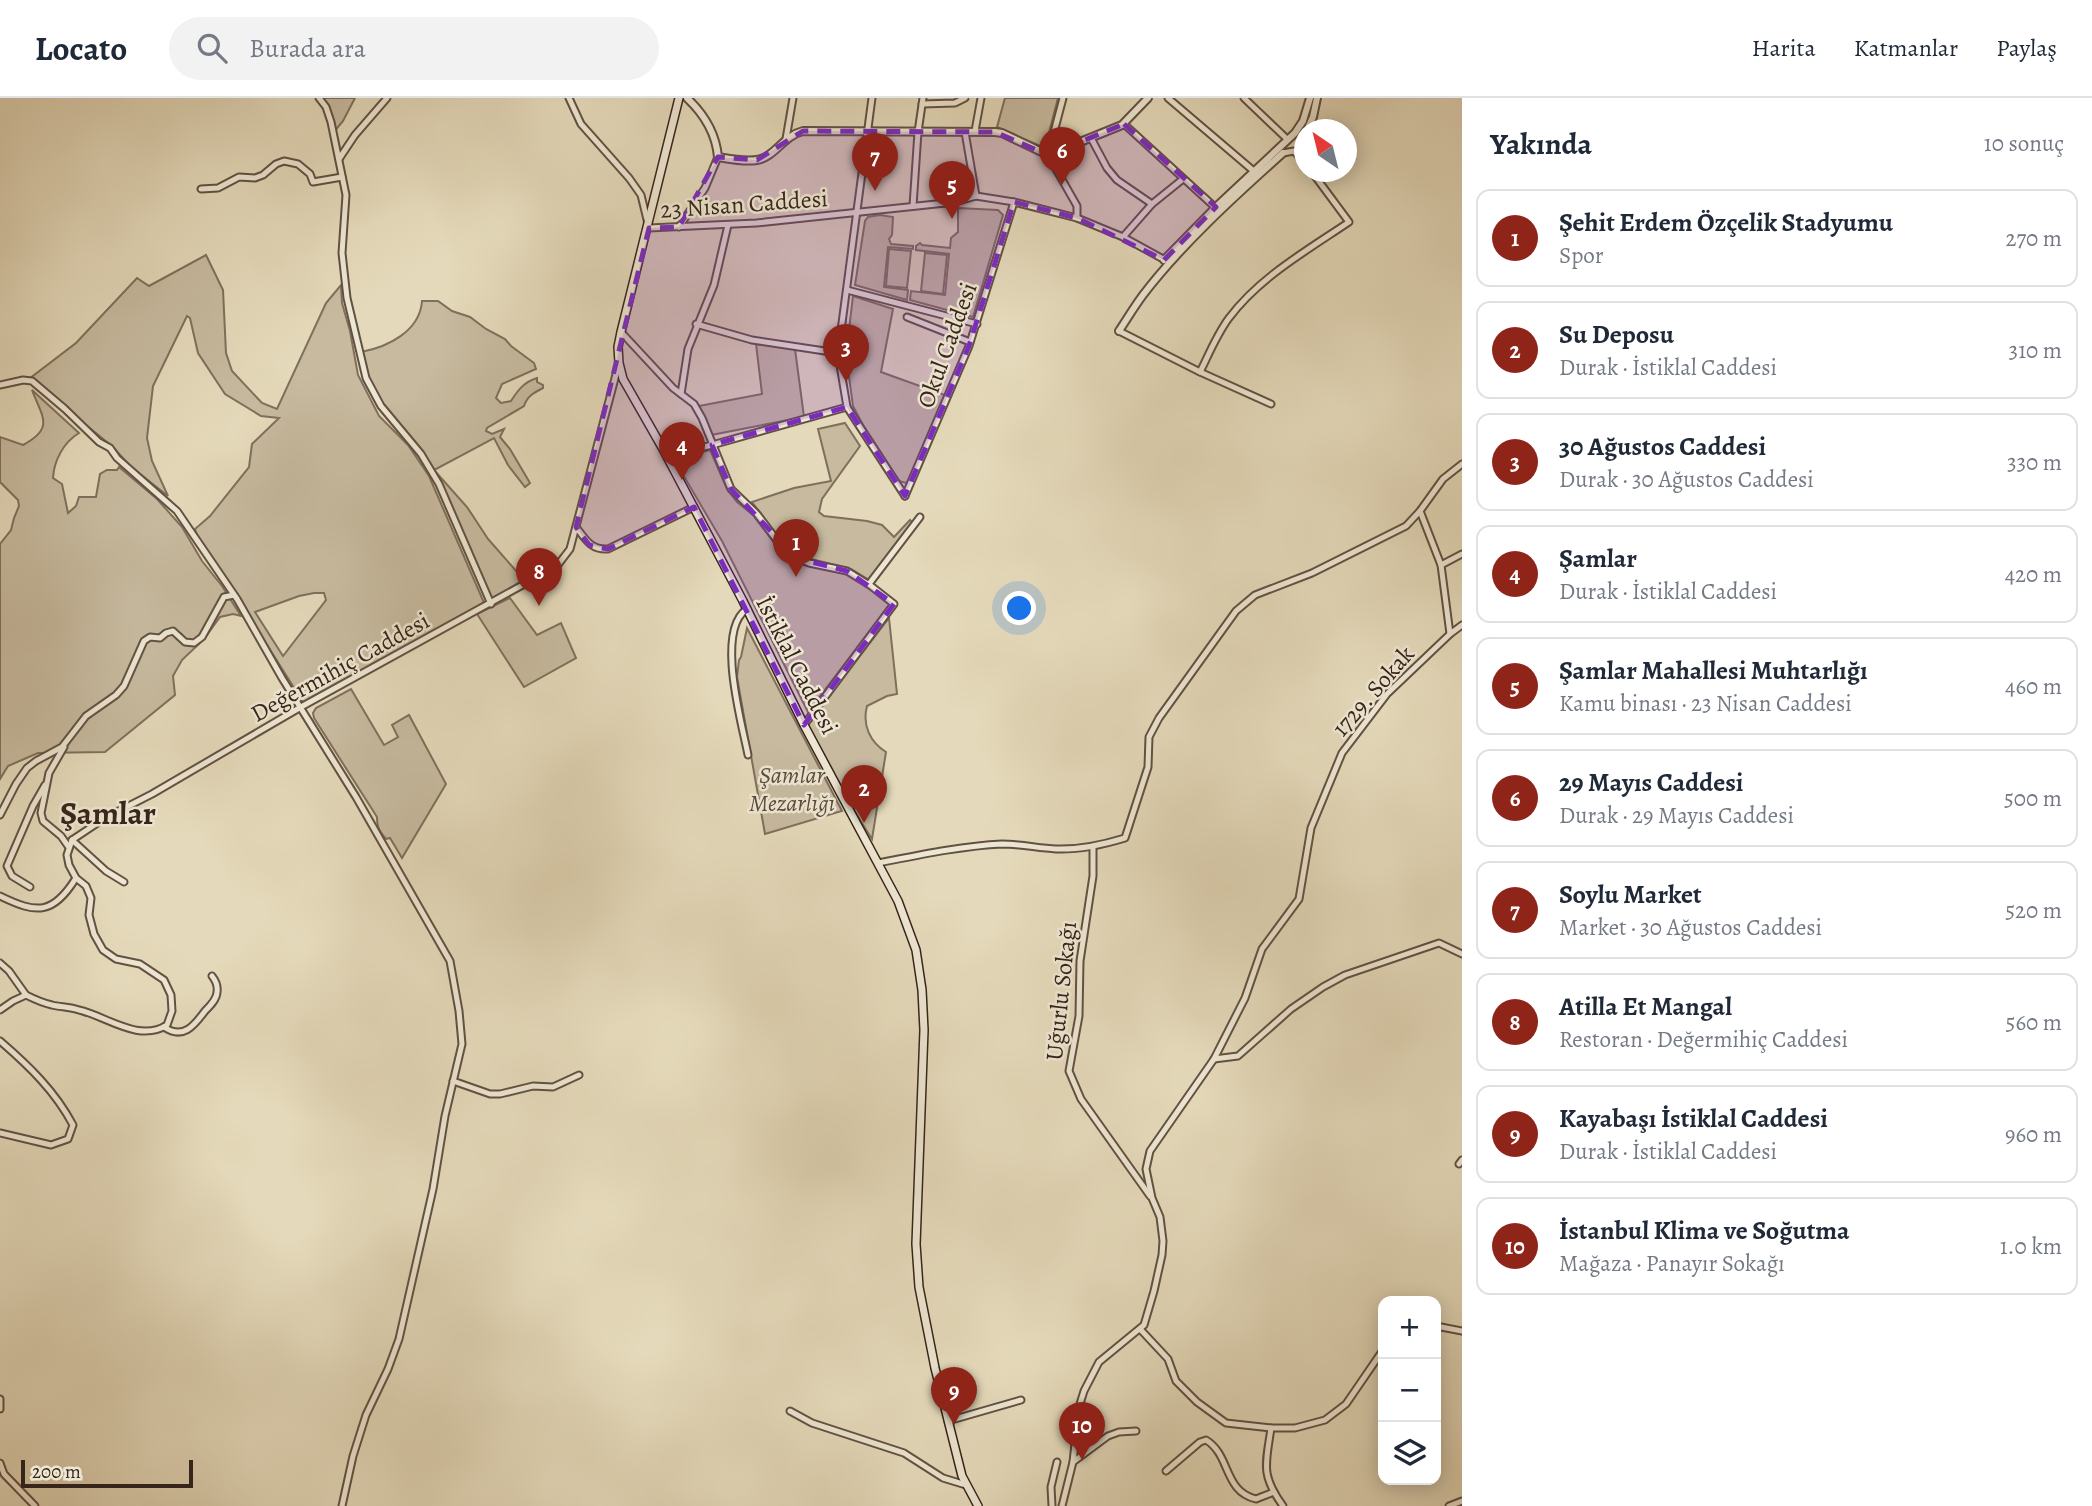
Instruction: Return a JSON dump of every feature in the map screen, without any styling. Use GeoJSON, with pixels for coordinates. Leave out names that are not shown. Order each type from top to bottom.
{"type":"FeatureCollection","features":[{"type":"Feature","properties":{"kind":"main road","name":"İstiklal Caddesi"},"geometry":{"type":"LineString","coordinates":[[679,98],[649,228],[621,332],[619,363],[623,379],[694,507],[908,924],[916,950],[924,1030],[916,1244],[919,1287],[948,1421],[966,1485],[978,1506]]}},
{"type":"Feature","properties":{"kind":"street"},"geometry":{"type":"LineString","coordinates":[[319,98],[326,107],[331,122],[346,195],[342,253],[347,298],[366,378],[382,406],[421,454],[439,484],[491,604]]}},
{"type":"Feature","properties":{"kind":"street"},"geometry":{"type":"LineString","coordinates":[[339,159],[355,135],[387,98]]}},
{"type":"Feature","properties":{"kind":"street"},"geometry":{"type":"LineString","coordinates":[[569,98],[581,124],[641,195],[649,228]]}},
{"type":"Feature","properties":{"kind":"street"},"geometry":{"type":"LineString","coordinates":[[679,227],[705,188],[718,157],[717,146],[708,124],[687,98]]}},
{"type":"Feature","properties":{"kind":"street"},"geometry":{"type":"LineString","coordinates":[[786,139],[793,98]]}},
{"type":"Feature","properties":{"kind":"street"},"geometry":{"type":"LineString","coordinates":[[667,456],[847,407],[838,353],[872,98]]}},
{"type":"Feature","properties":{"kind":"street"},"geometry":{"type":"LineString","coordinates":[[914,206],[918,132],[923,101],[955,103],[965,98]]}},
{"type":"Feature","properties":{"kind":"street"},"geometry":{"type":"LineString","coordinates":[[975,131],[981,98]]}},
{"type":"Feature","properties":{"kind":"street"},"geometry":{"type":"LineString","coordinates":[[1048,155],[1063,98]]}},
{"type":"Feature","properties":{"kind":"street"},"geometry":{"type":"LineString","coordinates":[[1048,155],[1124,124],[1148,98]]}},
{"type":"Feature","properties":{"kind":"street"},"geometry":{"type":"LineString","coordinates":[[1168,98],[1256,173]]}},
{"type":"Feature","properties":{"kind":"street"},"geometry":{"type":"LineString","coordinates":[[1244,98],[1288,140]]}},
{"type":"Feature","properties":{"kind":"street"},"geometry":{"type":"LineString","coordinates":[[1271,404],[1119,331],[1167,262],[1288,140],[1303,121],[1310,98]]}},
{"type":"Feature","properties":{"kind":"street"},"geometry":{"type":"LineString","coordinates":[[1312,119],[1317,98]]}},
{"type":"Feature","properties":{"kind":"street"},"geometry":{"type":"LineString","coordinates":[[1124,124],[1218,210]]}},
{"type":"Feature","properties":{"kind":"street"},"geometry":{"type":"LineString","coordinates":[[718,157],[757,160],[773,151],[794,133],[803,131],[1002,133],[1048,155],[1077,206],[1077,218]]}},
{"type":"Feature","properties":{"kind":"street"},"geometry":{"type":"LineString","coordinates":[[965,131],[976,196]]}},
{"type":"Feature","properties":{"kind":"street"},"geometry":{"type":"LineString","coordinates":[[1091,138],[1107,168],[1117,180],[1152,204]]}},
{"type":"Feature","properties":{"kind":"street"},"geometry":{"type":"LineString","coordinates":[[1256,173],[1283,153],[1294,151]]}},
{"type":"Feature","properties":{"kind":"street"},"geometry":{"type":"LineString","coordinates":[[201,189],[218,188],[239,177],[256,178],[276,164],[284,162],[298,164],[310,174],[313,182],[342,177]]}},
{"type":"Feature","properties":{"kind":"street"},"geometry":{"type":"LineString","coordinates":[[1123,237],[1152,204],[1183,179]]}},
{"type":"Feature","properties":{"kind":"street"},"geometry":{"type":"LineString","coordinates":[[1200,372],[1227,322],[1255,289],[1289,262],[1349,222],[1319,182]]}},
{"type":"Feature","properties":{"kind":"street"},"geometry":{"type":"LineString","coordinates":[[641,195],[657,193]]}},
{"type":"Feature","properties":{"kind":"street","name":"23 Nisan Caddesi"},"geometry":{"type":"LineString","coordinates":[[649,228],[756,223],[956,202],[976,196],[1014,202],[1077,218],[1123,237],[1167,262]]}},
{"type":"Feature","properties":{"kind":"street","name":"Okul Caddesi"},"geometry":{"type":"LineString","coordinates":[[847,407],[905,496],[977,324],[1014,202]]}},
{"type":"Feature","properties":{"kind":"street"},"geometry":{"type":"LineString","coordinates":[[681,394],[688,349],[713,285],[728,225]]}},
{"type":"Feature","properties":{"kind":"street"},"geometry":{"type":"LineString","coordinates":[[847,290],[977,324]]}},
{"type":"Feature","properties":{"kind":"street"},"geometry":{"type":"LineString","coordinates":[[907,317],[970,342]]}},
{"type":"Feature","properties":{"kind":"street"},"geometry":{"type":"LineString","coordinates":[[696,324],[752,340],[838,353]]}},
{"type":"Feature","properties":{"kind":"street"},"geometry":{"type":"LineString","coordinates":[[621,332],[673,388],[690,399],[698,410],[731,489],[757,514],[787,551],[809,563],[848,571],[894,604],[804,725]]}},
{"type":"Feature","properties":{"kind":"street","name":"Değermihiç Caddesi"},"geometry":{"type":"LineString","coordinates":[[70,843],[105,818],[152,794],[301,706],[557,566],[570,549],[619,363]]}},
{"type":"Feature","properties":{"kind":"street"},"geometry":{"type":"LineString","coordinates":[[0,385],[23,380],[32,381],[99,442],[110,448],[117,458],[177,511],[234,595],[356,797],[450,961],[462,1044],[399,1339],[366,1415],[353,1456],[342,1506]]}},
{"type":"Feature","properties":{"kind":"street"},"geometry":{"type":"LineString","coordinates":[[878,863],[1000,844],[1058,849],[1093,847],[1125,838],[1148,767],[1149,737],[1159,718],[1236,611],[1255,595],[1312,573],[1406,526],[1420,512],[1443,478],[1462,464]]}},
{"type":"Feature","properties":{"kind":"street"},"geometry":{"type":"LineString","coordinates":[[576,527],[589,545],[608,549],[694,507]]}},
{"type":"Feature","properties":{"kind":"street"},"geometry":{"type":"LineString","coordinates":[[1420,512],[1441,565],[1450,634]]}},
{"type":"Feature","properties":{"kind":"street"},"geometry":{"type":"LineString","coordinates":[[869,584],[920,517]]}},
{"type":"Feature","properties":{"kind":"street"},"geometry":{"type":"LineString","coordinates":[[1441,565],[1462,554]]}},
{"type":"Feature","properties":{"kind":"street"},"geometry":{"type":"LineString","coordinates":[[124,882],[43,821],[41,813],[48,773],[86,716],[116,695],[124,686],[144,641],[150,637],[160,638],[173,631],[185,642],[194,643],[202,637],[224,597],[234,595]]}},
{"type":"Feature","properties":{"kind":"street"},"geometry":{"type":"LineString","coordinates":[[747,609],[740,617],[731,658],[734,688],[748,755]]}},
{"type":"Feature","properties":{"kind":"street","name":"1729. Sokak"},"geometry":{"type":"LineString","coordinates":[[1152,1198],[1146,1170],[1150,1151],[1214,1059],[1245,998],[1262,949],[1299,899],[1311,828],[1342,753],[1387,694],[1462,625]]}},
{"type":"Feature","properties":{"kind":"street"},"geometry":{"type":"LineString","coordinates":[[0,815],[27,768],[65,744]]}},
{"type":"Feature","properties":{"kind":"street"},"geometry":{"type":"LineString","coordinates":[[30,887],[12,876],[6,866],[33,806],[46,785]]}},
{"type":"Feature","properties":{"kind":"street"},"geometry":{"type":"LineString","coordinates":[[0,963],[26,995],[50,1005],[80,1010],[110,1023],[151,1031],[167,1025],[172,1011],[171,995],[164,980],[140,964],[116,959],[103,950],[94,934],[89,915],[91,898],[86,886],[76,878],[67,855],[70,843]]}},
{"type":"Feature","properties":{"kind":"street","name":"Uğurlu Sokağı"},"geometry":{"type":"LineString","coordinates":[[1093,847],[1093,876],[1080,961],[1079,1016],[1069,1071],[1081,1098],[1152,1198]]}},
{"type":"Feature","properties":{"kind":"street"},"geometry":{"type":"LineString","coordinates":[[0,896],[32,909],[52,906],[66,893],[76,878]]}},
{"type":"Feature","properties":{"kind":"street"},"geometry":{"type":"LineString","coordinates":[[1214,1059],[1238,1056],[1291,1009],[1345,975],[1439,943],[1462,954]]}},
{"type":"Feature","properties":{"kind":"street"},"geometry":{"type":"LineString","coordinates":[[164,1027],[179,1033],[193,1027],[216,997],[217,986],[212,976]]}},
{"type":"Feature","properties":{"kind":"street"},"geometry":{"type":"LineString","coordinates":[[0,1010],[26,995]]}},
{"type":"Feature","properties":{"kind":"street"},"geometry":{"type":"LineString","coordinates":[[0,1041],[37,1073],[63,1105],[73,1125],[68,1139],[51,1145],[0,1133]]}},
{"type":"Feature","properties":{"kind":"street"},"geometry":{"type":"LineString","coordinates":[[453,1081],[490,1094],[500,1094],[533,1086],[553,1087],[579,1075]]}},
{"type":"Feature","properties":{"kind":"street"},"geometry":{"type":"LineString","coordinates":[[1062,1506],[1073,1462],[1079,1407],[1093,1371],[1106,1355],[1140,1329],[1146,1320],[1162,1255],[1160,1217],[1152,1198]]}},
{"type":"Feature","properties":{"kind":"street"},"geometry":{"type":"LineString","coordinates":[[1441,1327],[1462,1331]]}},
{"type":"Feature","properties":{"kind":"street"},"geometry":{"type":"LineString","coordinates":[[1140,1329],[1168,1359],[1176,1381],[1197,1402],[1226,1423],[1295,1428],[1325,1420],[1346,1404],[1378,1357]]}},
{"type":"Feature","properties":{"kind":"street"},"geometry":{"type":"LineString","coordinates":[[0,1399],[0,1409]]}},
{"type":"Feature","properties":{"kind":"street"},"geometry":{"type":"LineString","coordinates":[[948,1421],[1021,1400]]}},
{"type":"Feature","properties":{"kind":"street"},"geometry":{"type":"LineString","coordinates":[[790,1411],[812,1423],[904,1453],[943,1478],[966,1485]]}},
{"type":"Feature","properties":{"kind":"street"},"geometry":{"type":"LineString","coordinates":[[1271,1427],[1266,1471],[1273,1492],[1283,1506]]}},
{"type":"Feature","properties":{"kind":"street"},"geometry":{"type":"LineString","coordinates":[[1073,1462],[1108,1436],[1136,1431]]}},
{"type":"Feature","properties":{"kind":"street"},"geometry":{"type":"LineString","coordinates":[[1166,1471],[1199,1442],[1206,1440],[1216,1449],[1238,1490],[1256,1499],[1273,1492]]}},
{"type":"Feature","properties":{"kind":"street"},"geometry":{"type":"LineString","coordinates":[[1052,1506],[1051,1487],[1057,1462]]}},
{"type":"Feature","properties":{"kind":"street"},"geometry":{"type":"LineString","coordinates":[[0,1463],[4,1474],[35,1506]]}},
{"type":"Feature","properties":{"kind":"street"},"geometry":{"type":"LineString","coordinates":[[1449,1506],[1462,1501]]}},
{"type":"Feature","properties":{"kind":"highlighted area"},"geometry":{"type":"Polygon","coordinates":[[[1124,124],[1216,207],[1164,260],[1077,218],[1014,202],[969,346],[905,496],[847,407],[712,445],[731,489],[796,558],[847,571],[894,604],[804,725],[694,507],[608,549],[589,545],[576,527],[649,228],[679,227],[718,157],[757,160],[803,131],[995,132],[1048,155],[1124,124]]]}},
{"type":"Feature","properties":{"kind":"green space"},"geometry":{"type":"Polygon","coordinates":[[[323,98],[355,98],[334,132],[332,114],[323,98]]]}},
{"type":"Feature","properties":{"kind":"green space"},"geometry":{"type":"Polygon","coordinates":[[[1005,98],[1058,98],[1045,148],[997,127],[1005,98]]]}},
{"type":"Feature","properties":{"kind":"green space"},"geometry":{"type":"Polygon","coordinates":[[[958,208],[998,210],[1003,215],[973,317],[910,300],[911,291],[945,295],[949,254],[916,250],[916,246],[920,243],[950,248],[951,238],[958,232],[958,208]]]}},
{"type":"Feature","properties":{"kind":"green space"},"geometry":{"type":"Polygon","coordinates":[[[868,217],[893,217],[892,235],[889,239],[891,244],[913,246],[913,249],[888,247],[884,287],[908,290],[907,300],[855,285],[865,221],[868,217]]]}},
{"type":"Feature","properties":{"kind":"green space"},"geometry":{"type":"Polygon","coordinates":[[[889,249],[911,251],[907,288],[886,286],[889,249]]]}},
{"type":"Feature","properties":{"kind":"green space"},"geometry":{"type":"Polygon","coordinates":[[[925,253],[947,255],[943,294],[921,291],[925,253]]]}},
{"type":"Feature","properties":{"kind":"green space"},"geometry":{"type":"Polygon","coordinates":[[[206,255],[223,290],[226,353],[232,371],[262,403],[277,409],[326,303],[341,285],[342,303],[358,375],[379,416],[408,445],[429,476],[485,605],[309,703],[303,702],[198,540],[195,529],[210,516],[249,467],[252,444],[279,418],[261,416],[225,394],[198,353],[190,318],[187,316],[153,386],[147,438],[152,461],[168,496],[49,395],[25,382],[76,343],[137,278],[149,286],[206,255]],[[324,593],[299,596],[255,612],[283,656],[326,600],[324,593]]]}},
{"type":"Feature","properties":{"kind":"green space"},"geometry":{"type":"Polygon","coordinates":[[[853,296],[893,309],[881,372],[945,395],[912,478],[906,483],[899,481],[853,406],[846,355],[853,296]]]}},
{"type":"Feature","properties":{"kind":"green space"},"geometry":{"type":"Polygon","coordinates":[[[422,301],[438,301],[452,311],[470,317],[505,339],[534,363],[536,369],[502,384],[496,398],[501,403],[511,401],[522,387],[532,380],[537,378],[537,382],[543,385],[543,388],[529,397],[524,406],[486,431],[492,434],[504,429],[500,437],[530,483],[525,487],[508,465],[494,438],[434,470],[525,581],[492,599],[440,486],[407,438],[384,414],[370,391],[361,352],[392,342],[401,336],[415,321],[422,301]]]}},
{"type":"Feature","properties":{"kind":"green space"},"geometry":{"type":"Polygon","coordinates":[[[756,344],[795,349],[804,417],[711,435],[699,406],[762,394],[756,344]]]}},
{"type":"Feature","properties":{"kind":"green space"},"geometry":{"type":"Polygon","coordinates":[[[32,390],[79,433],[64,446],[53,478],[62,484],[68,513],[76,506],[79,497],[96,497],[100,474],[107,470],[117,470],[119,467],[157,499],[182,527],[202,561],[241,616],[233,614],[220,617],[204,639],[182,660],[173,676],[175,695],[105,752],[38,753],[8,766],[0,779],[0,544],[11,530],[19,506],[18,500],[0,482],[0,437],[23,445],[39,433],[43,421],[32,390]]]}},
{"type":"Feature","properties":{"kind":"green space"},"geometry":{"type":"Polygon","coordinates":[[[845,423],[860,446],[822,499],[819,512],[824,516],[882,525],[894,537],[910,520],[916,526],[874,583],[851,569],[807,558],[787,548],[752,502],[794,488],[831,481],[818,429],[845,423]]]}},
{"type":"Feature","properties":{"kind":"green space"},"geometry":{"type":"Polygon","coordinates":[[[710,450],[727,489],[737,502],[753,515],[781,552],[804,564],[844,573],[873,590],[890,604],[808,712],[722,541],[682,473],[686,459],[710,450]]]}},
{"type":"Feature","properties":{"kind":"green space"},"geometry":{"type":"Polygon","coordinates":[[[510,598],[537,635],[561,623],[576,658],[524,687],[477,614],[510,598]]]}},
{"type":"Feature","properties":{"kind":"green space"},"geometry":{"type":"Polygon","coordinates":[[[889,618],[897,694],[867,706],[866,713],[869,732],[886,752],[872,839],[846,798],[807,725],[889,618]]]}},
{"type":"Feature","properties":{"kind":"green space","name":"Şamlar Mezarlığı"},"geometry":{"type":"Polygon","coordinates":[[[747,628],[842,811],[765,834],[737,677],[747,628]]]}},
{"type":"Feature","properties":{"kind":"green space"},"geometry":{"type":"Polygon","coordinates":[[[351,689],[384,745],[398,737],[392,725],[409,715],[446,784],[402,858],[390,838],[386,839],[380,831],[377,817],[314,718],[316,708],[351,689]]]}},
{"type":"Feature","properties":{"kind":"place","name":"29 Mayıs Caddesi"},"geometry":{"type":"Point","coordinates":[1062,185]}},
{"type":"Feature","properties":{"kind":"place","name":"Soylu Market"},"geometry":{"type":"Point","coordinates":[875,191]}},
{"type":"Feature","properties":{"kind":"place","name":"Şamlar Mahallesi Muhtarlığı"},"geometry":{"type":"Point","coordinates":[952,219]}},
{"type":"Feature","properties":{"kind":"place","name":"30 Ağustos Caddesi"},"geometry":{"type":"Point","coordinates":[846,382]}},
{"type":"Feature","properties":{"kind":"place","name":"Şamlar"},"geometry":{"type":"Point","coordinates":[682,480]}},
{"type":"Feature","properties":{"kind":"place","name":"Şehit Erdem Özçelik Stadyumu"},"geometry":{"type":"Point","coordinates":[796,577]}},
{"type":"Feature","properties":{"kind":"place","name":"Atilla Et Mangal"},"geometry":{"type":"Point","coordinates":[539,606]}},
{"type":"Feature","properties":{"kind":"place","name":"Su Deposu"},"geometry":{"type":"Point","coordinates":[864,823]}},
{"type":"Feature","properties":{"kind":"place","name":"Kayabaşı İstiklal Caddesi"},"geometry":{"type":"Point","coordinates":[954,1425]}},
{"type":"Feature","properties":{"kind":"place","name":"İstanbul Klima ve Soğutma"},"geometry":{"type":"Point","coordinates":[1082,1460]}},
{"type":"Feature","properties":{"kind":"district","name":"Şamlar"},"geometry":{"type":"Point","coordinates":[108,813]}}]}
